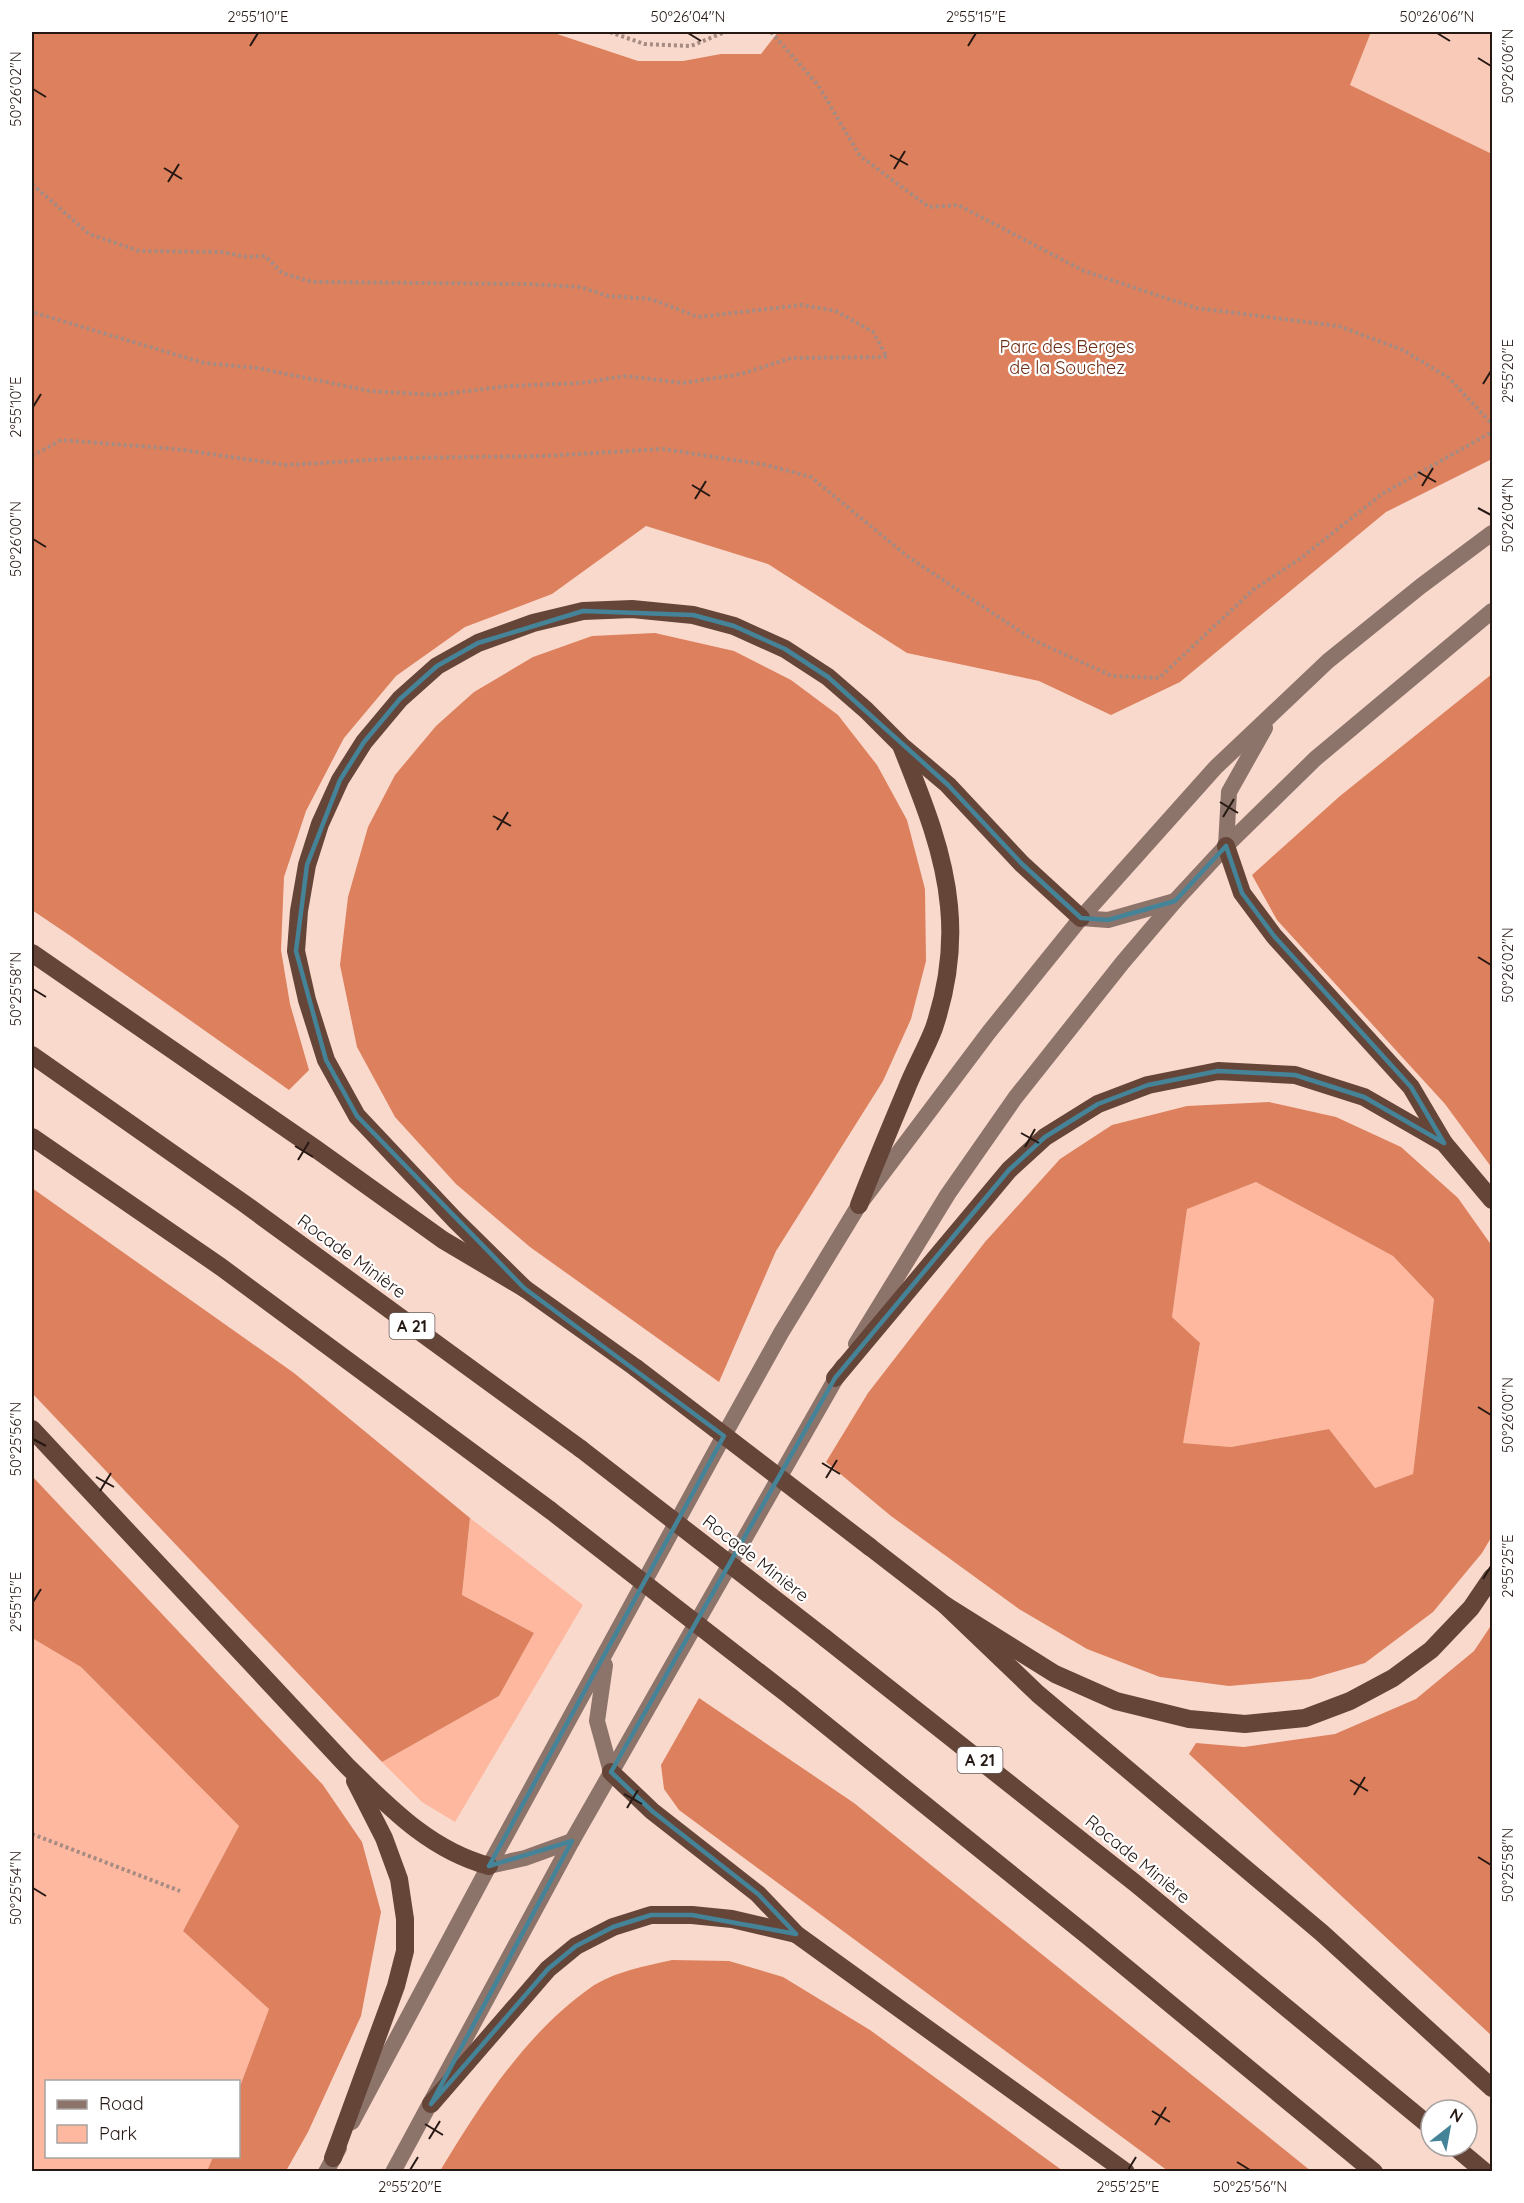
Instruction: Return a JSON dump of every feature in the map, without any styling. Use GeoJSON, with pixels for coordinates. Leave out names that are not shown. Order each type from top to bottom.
{"type":"FeatureCollection","features":[{"type":"Feature","properties":{"kind":"highway"},"geometry":{"type":"LineString","coordinates":[[524,1288],[455,1220],[357,1116],[326,1060],[307,1000],[296,951],[299,911],[307,865],[320,824],[339,780],[364,742],[400,699],[437,666],[478,643],[533,623],[583,611],[632,609],[693,615],[734,626],[785,650],[828,677],[948,785],[1022,864],[1081,918]]}},
{"type":"Feature","properties":{"kind":"highway"},"geometry":{"type":"LineString","coordinates":[[859,1204],[934,1028],[944,990],[950,948],[949,905],[940,858],[924,802],[902,746]]}},
{"type":"Feature","properties":{"kind":"highway"},"geometry":{"type":"LineString","coordinates":[[1226,846],[1242,893],[1274,936],[1412,1087],[1444,1143],[1492,1200]]}},
{"type":"Feature","properties":{"kind":"highway"},"geometry":{"type":"LineString","coordinates":[[32,953],[316,1149],[442,1240],[524,1288],[636,1368],[945,1605],[1055,1674],[1116,1701],[1189,1719],[1245,1724],[1305,1718],[1350,1701],[1393,1678],[1431,1650],[1471,1608],[1492,1577]]}},
{"type":"Feature","properties":{"kind":"highway","name":"Rocade Minière"},"geometry":{"type":"LineString","coordinates":[[32,1055],[242,1202],[581,1449],[1135,1882],[1419,2117]]}},
{"type":"Feature","properties":{"kind":"highway"},"geometry":{"type":"LineString","coordinates":[[835,1378],[1009,1170],[1045,1137],[1098,1104],[1148,1085],[1218,1071],[1295,1076],[1364,1097],[1444,1143]]}},
{"type":"Feature","properties":{"kind":"highway"},"geometry":{"type":"LineString","coordinates":[[32,1137],[220,1267],[550,1510],[791,1697],[1089,1937],[1374,2172]]}},
{"type":"Feature","properties":{"kind":"highway"},"geometry":{"type":"LineString","coordinates":[[32,1429],[347,1766],[396,1814],[430,1841],[467,1860],[489,1866]]}},
{"type":"Feature","properties":{"kind":"highway"},"geometry":{"type":"LineString","coordinates":[[945,1605],[1038,1694],[1322,1933],[1492,2088]]}},
{"type":"Feature","properties":{"kind":"highway"},"geometry":{"type":"LineString","coordinates":[[330,2165],[396,1986],[405,1951],[405,1919],[399,1879],[384,1838],[347,1766]]}},
{"type":"Feature","properties":{"kind":"highway"},"geometry":{"type":"LineString","coordinates":[[611,1772],[652,1811],[758,1894],[796,1934],[1126,2172]]}},
{"type":"Feature","properties":{"kind":"highway"},"geometry":{"type":"LineString","coordinates":[[431,2104],[548,1969],[576,1946],[613,1927],[651,1916],[692,1915],[732,1919],[796,1934]]}},
{"type":"Feature","properties":{"kind":"highway"},"geometry":{"type":"LineString","coordinates":[[1468,2158],[1485,2172]]}},
{"type":"Feature","properties":{"kind":"main road"},"geometry":{"type":"LineString","coordinates":[[330,2165],[489,1866],[781,1333],[859,1204],[989,1032],[1081,918],[1216,767],[1328,661],[1421,586],[1492,533]]}},
{"type":"Feature","properties":{"kind":"main road"},"geometry":{"type":"LineString","coordinates":[[393,2172],[572,1841],[835,1378],[948,1194],[1015,1098],[1123,962],[1226,846],[1316,759],[1492,611]]}},
{"type":"Feature","properties":{"kind":"main road"},"geometry":{"type":"LineString","coordinates":[[1226,846],[1228,792],[1272,714]]}},
{"type":"Feature","properties":{"kind":"main road"},"geometry":{"type":"LineString","coordinates":[[1081,918],[1108,920],[1175,901]]}},
{"type":"Feature","properties":{"kind":"main road"},"geometry":{"type":"LineString","coordinates":[[606,1655],[597,1721],[611,1772]]}},
{"type":"Feature","properties":{"kind":"main road"},"geometry":{"type":"LineString","coordinates":[[489,1866],[525,1858],[572,1841]]}},
{"type":"Feature","properties":{"kind":"path"},"geometry":{"type":"LineString","coordinates":[[610,32],[645,44],[691,46],[725,32]]}},
{"type":"Feature","properties":{"kind":"path"},"geometry":{"type":"LineString","coordinates":[[771,32],[818,85],[860,156],[929,207],[958,205],[1084,271],[1196,308],[1338,326],[1402,350],[1449,378],[1492,424]]}},
{"type":"Feature","properties":{"kind":"path"},"geometry":{"type":"LineString","coordinates":[[32,184],[89,234],[139,251],[222,252],[247,257],[265,256],[282,273],[312,282],[529,284],[580,287],[608,296],[651,298],[698,317],[802,305],[836,311],[873,332],[887,357],[791,358],[741,374],[683,383],[625,376],[580,383],[508,386],[436,395],[370,391],[257,368],[204,363],[32,312]]}},
{"type":"Feature","properties":{"kind":"path"},"geometry":{"type":"LineString","coordinates":[[32,456],[61,440],[176,449],[286,465],[403,458],[543,456],[663,449],[766,465],[812,477],[907,556],[1033,639],[1112,676],[1159,678],[1252,590],[1301,558],[1382,494],[1492,432]]}},
{"type":"Feature","properties":{"kind":"path"},"geometry":{"type":"LineString","coordinates":[[32,1834],[180,1891]]}},
{"type":"Feature","properties":{"kind":"highlighted area"},"geometry":{"type":"Polygon","coordinates":[[[583,611],[693,615],[734,626],[785,649],[828,677],[948,785],[1022,864],[1081,918],[1108,920],[1175,901],[1226,846],[1242,893],[1274,936],[1411,1087],[1444,1143],[1364,1097],[1295,1075],[1218,1071],[1148,1085],[1098,1104],[1045,1137],[1009,1170],[835,1378],[611,1772],[652,1811],[758,1894],[796,1934],[692,1915],[651,1915],[613,1927],[576,1946],[548,1969],[431,2104],[572,1841],[489,1866],[724,1436],[524,1288],[357,1116],[326,1060],[296,951],[307,865],[340,780],[364,742],[400,699],[437,666],[478,643],[583,611]]]}},
{"type":"Feature","properties":{"kind":"shaded area"},"geometry":{"type":"Polygon","coordinates":[[[1371,32],[1492,32],[1492,154],[1350,85],[1371,32]]]}},
{"type":"Feature","properties":{"kind":"green space","name":"Parc des Berges de la Souchez"},"geometry":{"type":"Polygon","coordinates":[[[32,32],[551,32],[638,61],[683,61],[721,54],[761,54],[778,32],[1371,32],[1350,85],[1492,154],[1492,459],[1386,512],[1180,682],[1111,715],[1039,681],[907,653],[768,564],[646,526],[552,594],[465,627],[396,676],[344,738],[306,811],[284,877],[281,950],[290,1004],[309,1070],[289,1090],[32,910],[32,32]]]}},
{"type":"Feature","properties":{"kind":"green space"},"geometry":{"type":"Polygon","coordinates":[[[655,633],[734,651],[791,680],[838,715],[877,765],[907,820],[925,889],[926,961],[911,1019],[883,1081],[776,1251],[719,1382],[530,1247],[456,1184],[395,1117],[357,1047],[340,965],[348,897],[368,827],[395,775],[436,726],[474,692],[533,657],[592,636],[655,633]]]}},
{"type":"Feature","properties":{"kind":"green space"},"geometry":{"type":"Polygon","coordinates":[[[1492,674],[1492,1168],[1445,1104],[1277,920],[1252,875],[1340,796],[1492,674]]]}},
{"type":"Feature","properties":{"kind":"green space"},"geometry":{"type":"Polygon","coordinates":[[[1269,1102],[1336,1117],[1401,1147],[1458,1198],[1492,1246],[1492,1536],[1482,1553],[1433,1612],[1365,1663],[1310,1679],[1229,1686],[1160,1677],[1087,1649],[1019,1609],[891,1516],[826,1462],[868,1393],[985,1242],[1060,1159],[1112,1125],[1187,1106],[1269,1102]],[[1256,1182],[1187,1209],[1172,1317],[1200,1343],[1183,1443],[1231,1447],[1329,1429],[1375,1488],[1413,1474],[1434,1299],[1393,1256],[1256,1182]]]}},
{"type":"Feature","properties":{"kind":"green space"},"geometry":{"type":"Polygon","coordinates":[[[1256,1182],[1393,1256],[1434,1299],[1413,1474],[1375,1488],[1329,1429],[1231,1447],[1182,1443],[1200,1344],[1172,1317],[1187,1208],[1256,1182]]]}},
{"type":"Feature","properties":{"kind":"green space"},"geometry":{"type":"Polygon","coordinates":[[[32,1188],[294,1373],[470,1518],[462,1595],[534,1633],[499,1696],[382,1762],[32,1393],[32,1188]]]}},
{"type":"Feature","properties":{"kind":"green space"},"geometry":{"type":"Polygon","coordinates":[[[32,1476],[323,1785],[362,1842],[381,1912],[361,2016],[308,2132],[286,2171],[207,2171],[213,2158],[240,2158],[240,2086],[269,2009],[183,1931],[239,1826],[81,1667],[32,1638],[32,1476]]]}},
{"type":"Feature","properties":{"kind":"green space"},"geometry":{"type":"Polygon","coordinates":[[[470,1518],[583,1605],[455,1822],[422,1802],[382,1762],[499,1696],[534,1633],[462,1595],[470,1518]]]}},
{"type":"Feature","properties":{"kind":"green space"},"geometry":{"type":"Polygon","coordinates":[[[1492,1624],[1492,2036],[1189,1754],[1196,1743],[1244,1747],[1335,1734],[1416,1699],[1474,1651],[1492,1624]]]}},
{"type":"Feature","properties":{"kind":"green space"},"geometry":{"type":"Polygon","coordinates":[[[32,1638],[81,1667],[239,1826],[183,1931],[269,2009],[240,2086],[240,2080],[45,2080],[45,2158],[213,2158],[207,2171],[32,2172],[32,1638]]]}},
{"type":"Feature","properties":{"kind":"green space"},"geometry":{"type":"Polygon","coordinates":[[[699,1698],[854,1803],[1311,2171],[1168,2171],[679,1810],[664,1789],[661,1765],[699,1698]]]}},
{"type":"Feature","properties":{"kind":"green space"},"geometry":{"type":"Polygon","coordinates":[[[672,1960],[729,1961],[783,1977],[870,2030],[1063,2171],[440,2171],[471,2121],[506,2072],[545,2027],[567,2006],[599,1982],[630,1970],[672,1960]]]}}]}
